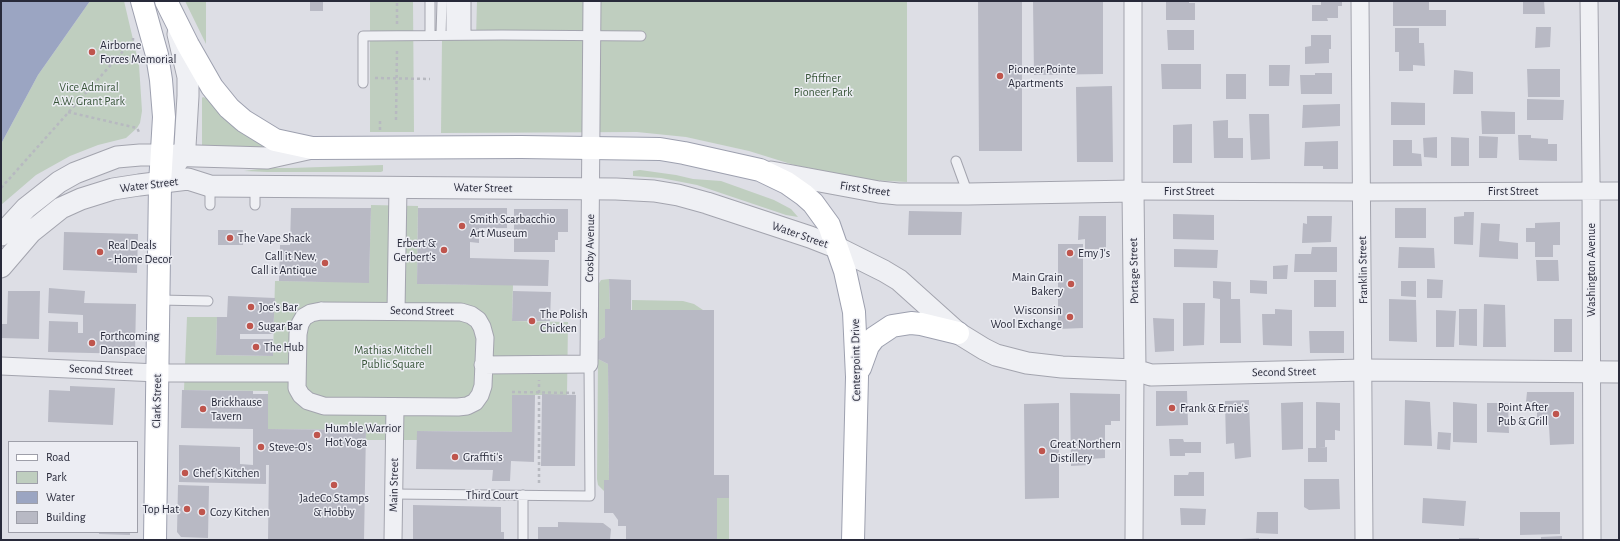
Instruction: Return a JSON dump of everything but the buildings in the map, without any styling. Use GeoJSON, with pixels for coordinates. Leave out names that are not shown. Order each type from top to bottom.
{"type":"FeatureCollection","features":[{"type":"Feature","properties":{"kind":"main road","name":"Clark Street"},"geometry":{"type":"LineString","coordinates":[[142,1],[151,32],[161,80],[164,117],[172,155],[160,184],[155,540]]}},
{"type":"Feature","properties":{"kind":"main road"},"geometry":{"type":"LineString","coordinates":[[170,10],[212,87],[229,108],[244,121],[262,134],[274,140],[312,148],[660,149],[760,170]]}},
{"type":"Feature","properties":{"kind":"main road","name":"Centerpoint Drive"},"geometry":{"type":"LineString","coordinates":[[760,170],[787,182],[813,203],[829,225],[838,248],[854,312],[857,377],[853,540]]}},
{"type":"Feature","properties":{"kind":"main road"},"geometry":{"type":"LineString","coordinates":[[857,377],[868,346],[874,338],[892,326],[911,323],[921,324],[958,333]]}},
{"type":"Feature","properties":{"kind":"street","name":"Crosby Avenue"},"geometry":{"type":"LineString","coordinates":[[589,364],[592,1]]}},
{"type":"Feature","properties":{"kind":"street","name":"Portage Street"},"geometry":{"type":"LineString","coordinates":[[1133,1],[1135,370],[1134,540]]}},
{"type":"Feature","properties":{"kind":"street","name":"Franklin Street"},"geometry":{"type":"LineString","coordinates":[[1360,1],[1364,370],[1364,540]]}},
{"type":"Feature","properties":{"kind":"street","name":"Washington Avenue"},"geometry":{"type":"LineString","coordinates":[[1589,1],[1592,540]]}},
{"type":"Feature","properties":{"kind":"street"},"geometry":{"type":"LineString","coordinates":[[170,10],[188,77],[187,136],[172,155]]}},
{"type":"Feature","properties":{"kind":"street"},"geometry":{"type":"LineString","coordinates":[[1,235],[26,208],[59,182],[75,173],[117,157],[172,155],[267,158],[312,148]]}},
{"type":"Feature","properties":{"kind":"street","name":"First Street"},"geometry":{"type":"LineString","coordinates":[[760,170],[879,192],[898,194],[1133,191],[1619,191]]}},
{"type":"Feature","properties":{"kind":"street","name":"Water Street"},"geometry":{"type":"LineString","coordinates":[[1,267],[18,245],[31,232],[61,208],[81,199],[113,189],[160,184],[188,179],[210,196],[255,196],[398,187],[591,188],[654,191],[678,195],[707,203],[810,237],[838,248],[899,280],[958,333]]}},
{"type":"Feature","properties":{"kind":"street"},"geometry":{"type":"LineString","coordinates":[[396,311],[398,187]]}},
{"type":"Feature","properties":{"kind":"street","name":"Second Street"},"geometry":{"type":"LineString","coordinates":[[321,311],[461,312],[478,320],[484,333],[484,365],[483,386],[480,395],[475,402],[467,406],[324,406],[308,401],[301,395],[297,388],[298,334],[300,324],[304,317],[311,313],[321,311]]}},
{"type":"Feature","properties":{"kind":"street","name":"Second Street"},"geometry":{"type":"LineString","coordinates":[[958,333],[996,355],[1027,363],[1062,367],[1135,370],[1151,375],[1364,370],[1619,372]]}},
{"type":"Feature","properties":{"kind":"street"},"geometry":{"type":"LineString","coordinates":[[484,365],[589,364]]}},
{"type":"Feature","properties":{"kind":"street","name":"Second Street"},"geometry":{"type":"LineString","coordinates":[[1,366],[158,373],[297,373]]}},
{"type":"Feature","properties":{"kind":"street","name":"Main Street"},"geometry":{"type":"LineString","coordinates":[[393,540],[395,407]]}},
{"type":"Feature","properties":{"kind":"lane"},"geometry":{"type":"LineString","coordinates":[[430,1],[436,35]]}},
{"type":"Feature","properties":{"kind":"lane"},"geometry":{"type":"LineString","coordinates":[[436,1],[436,35]]}},
{"type":"Feature","properties":{"kind":"lane"},"geometry":{"type":"LineString","coordinates":[[436,35],[442,1]]}},
{"type":"Feature","properties":{"kind":"lane"},"geometry":{"type":"LineString","coordinates":[[451,1],[462,35]]}},
{"type":"Feature","properties":{"kind":"lane"},"geometry":{"type":"LineString","coordinates":[[458,1],[462,35]]}},
{"type":"Feature","properties":{"kind":"lane"},"geometry":{"type":"LineString","coordinates":[[462,35],[466,1]]}},
{"type":"Feature","properties":{"kind":"lane"},"geometry":{"type":"LineString","coordinates":[[462,35],[471,1]]}},
{"type":"Feature","properties":{"kind":"lane"},"geometry":{"type":"LineString","coordinates":[[363,82],[364,36],[641,36]]}},
{"type":"Feature","properties":{"kind":"lane"},"geometry":{"type":"LineString","coordinates":[[956,161],[968,194]]}},
{"type":"Feature","properties":{"kind":"lane"},"geometry":{"type":"LineString","coordinates":[[159,300],[208,301]]}},
{"type":"Feature","properties":{"kind":"lane","name":"Crosby Avenue"},"geometry":{"type":"LineString","coordinates":[[589,364],[590,496]]}},
{"type":"Feature","properties":{"kind":"lane","name":"Third Court"},"geometry":{"type":"LineString","coordinates":[[393,494],[590,496]]}},
{"type":"Feature","properties":{"kind":"lane"},"geometry":{"type":"LineString","coordinates":[[523,495],[523,540]]}},
{"type":"Feature","properties":{"kind":"path"},"geometry":{"type":"LineString","coordinates":[[397,1],[397,29]]}},
{"type":"Feature","properties":{"kind":"path"},"geometry":{"type":"LineString","coordinates":[[1,188],[133,40],[132,35]]}},
{"type":"Feature","properties":{"kind":"path"},"geometry":{"type":"LineString","coordinates":[[396,120],[397,46]]}},
{"type":"Feature","properties":{"kind":"path"},"geometry":{"type":"LineString","coordinates":[[373,78],[430,80]]}},
{"type":"Feature","properties":{"kind":"path"},"geometry":{"type":"LineString","coordinates":[[68,112],[137,128],[140,134]]}},
{"type":"Feature","properties":{"kind":"path"},"geometry":{"type":"LineString","coordinates":[[380,119],[380,133]]}},
{"type":"Feature","properties":{"kind":"path"},"geometry":{"type":"LineString","coordinates":[[538,495],[539,364]]}},
{"type":"Feature","properties":{"kind":"path"},"geometry":{"type":"LineString","coordinates":[[512,392],[589,393]]}},
{"type":"Feature","properties":{"kind":"green space","name":"Vice Admiral A.W. Grant Park"},"geometry":{"type":"Polygon","coordinates":[[[90,1],[124,1],[139,65],[142,111],[140,123],[137,128],[126,138],[98,145],[70,156],[36,175],[1,205],[1,144],[38,75],[90,1]]]}},
{"type":"Feature","properties":{"kind":"green space"},"geometry":{"type":"Polygon","coordinates":[[[185,1],[206,1],[206,44],[185,1]]]}},
{"type":"Feature","properties":{"kind":"green space"},"geometry":{"type":"Polygon","coordinates":[[[370,1],[413,1],[414,132],[370,132],[370,1]]]}},
{"type":"Feature","properties":{"kind":"green space","name":"Pfiffner Pioneer Park"},"geometry":{"type":"Polygon","coordinates":[[[477,1],[907,1],[907,182],[871,180],[794,165],[749,151],[686,137],[637,132],[441,133],[442,39],[476,39],[477,1]]]}},
{"type":"Feature","properties":{"kind":"green space"},"geometry":{"type":"Polygon","coordinates":[[[203,97],[206,98],[239,131],[265,147],[202,146],[203,97]]]}},
{"type":"Feature","properties":{"kind":"green space"},"geometry":{"type":"Polygon","coordinates":[[[383,165],[383,171],[381,172],[244,171],[267,168],[383,165]]]}},
{"type":"Feature","properties":{"kind":"green space"},"geometry":{"type":"Polygon","coordinates":[[[640,170],[693,179],[721,181],[774,200],[791,209],[798,217],[786,215],[697,185],[661,178],[633,176],[633,171],[640,170]]]}},
{"type":"Feature","properties":{"kind":"green space","name":"Mathias Mitchell Public Square"},"geometry":{"type":"Polygon","coordinates":[[[371,205],[418,206],[417,284],[513,285],[512,321],[568,322],[567,395],[512,395],[512,432],[417,431],[417,440],[366,440],[366,430],[268,429],[268,391],[184,390],[187,317],[217,317],[216,355],[273,356],[275,281],[369,282],[371,205]]]}},
{"type":"Feature","properties":{"kind":"green space"},"geometry":{"type":"Polygon","coordinates":[[[609,279],[610,309],[605,337],[598,341],[598,285],[601,280],[609,279]]]}},
{"type":"Feature","properties":{"kind":"green space"},"geometry":{"type":"Polygon","coordinates":[[[632,300],[683,301],[694,304],[703,310],[632,310],[632,300]]]}},
{"type":"Feature","properties":{"kind":"green space"},"geometry":{"type":"Polygon","coordinates":[[[598,359],[608,364],[609,480],[604,491],[598,485],[597,479],[598,359]]]}},
{"type":"Feature","properties":{"kind":"green space"},"geometry":{"type":"Polygon","coordinates":[[[717,498],[729,498],[729,540],[717,540],[717,498]]]}},
{"type":"Feature","properties":{"kind":"water"},"geometry":{"type":"Polygon","coordinates":[[[1,1],[90,1],[38,75],[1,144],[1,1]]]}},
{"type":"Feature","properties":{"kind":"place","name":"Airborne Forces Memorial"},"geometry":{"type":"Point","coordinates":[92,52]}},
{"type":"Feature","properties":{"kind":"place","name":"Pioneer Pointe Apartments"},"geometry":{"type":"Point","coordinates":[1000,76]}},
{"type":"Feature","properties":{"kind":"place","name":"Smith Scarbacchio Art Museum"},"geometry":{"type":"Point","coordinates":[462,226]}},
{"type":"Feature","properties":{"kind":"place","name":"The Vape Shack"},"geometry":{"type":"Point","coordinates":[230,238]}},
{"type":"Feature","properties":{"kind":"place","name":"Erbert & Gerbert's"},"geometry":{"type":"Point","coordinates":[444,250]}},
{"type":"Feature","properties":{"kind":"place","name":"Real Deals - Home Decor"},"geometry":{"type":"Point","coordinates":[100,252]}},
{"type":"Feature","properties":{"kind":"place","name":"Emy J's"},"geometry":{"type":"Point","coordinates":[1070,253]}},
{"type":"Feature","properties":{"kind":"place","name":"Call it New, Call it Antique"},"geometry":{"type":"Point","coordinates":[325,263]}},
{"type":"Feature","properties":{"kind":"place","name":"Main Grain Bakery"},"geometry":{"type":"Point","coordinates":[1071,284]}},
{"type":"Feature","properties":{"kind":"place","name":"Joe's Bar"},"geometry":{"type":"Point","coordinates":[251,307]}},
{"type":"Feature","properties":{"kind":"place","name":"Wisconsin Wool Exchange"},"geometry":{"type":"Point","coordinates":[1070,317]}},
{"type":"Feature","properties":{"kind":"place","name":"The Polish Chicken"},"geometry":{"type":"Point","coordinates":[532,321]}},
{"type":"Feature","properties":{"kind":"place","name":"Sugar Bar"},"geometry":{"type":"Point","coordinates":[250,326]}},
{"type":"Feature","properties":{"kind":"place","name":"Forthcoming Danspace"},"geometry":{"type":"Point","coordinates":[92,343]}},
{"type":"Feature","properties":{"kind":"place","name":"The Hub"},"geometry":{"type":"Point","coordinates":[256,347]}},
{"type":"Feature","properties":{"kind":"place","name":"Frank & Ernie's"},"geometry":{"type":"Point","coordinates":[1172,408]}},
{"type":"Feature","properties":{"kind":"place","name":"Brickhause Tavern"},"geometry":{"type":"Point","coordinates":[203,409]}},
{"type":"Feature","properties":{"kind":"place","name":"Point After Pub & Grill"},"geometry":{"type":"Point","coordinates":[1556,414]}},
{"type":"Feature","properties":{"kind":"place","name":"Humble Warrior Hot Yoga"},"geometry":{"type":"Point","coordinates":[317,435]}},
{"type":"Feature","properties":{"kind":"place","name":"Steve-O's"},"geometry":{"type":"Point","coordinates":[261,447]}},
{"type":"Feature","properties":{"kind":"place","name":"Great Northern Distillery"},"geometry":{"type":"Point","coordinates":[1042,451]}},
{"type":"Feature","properties":{"kind":"place","name":"Graffiti's"},"geometry":{"type":"Point","coordinates":[455,457]}},
{"type":"Feature","properties":{"kind":"place","name":"Chef's Kitchen"},"geometry":{"type":"Point","coordinates":[185,473]}},
{"type":"Feature","properties":{"kind":"place","name":"JadeCo Stamps & Hobby"},"geometry":{"type":"Point","coordinates":[334,485]}},
{"type":"Feature","properties":{"kind":"place","name":"Top Hat"},"geometry":{"type":"Point","coordinates":[187,509]}},
{"type":"Feature","properties":{"kind":"place","name":"Cozy Kitchen"},"geometry":{"type":"Point","coordinates":[202,512]}}]}
